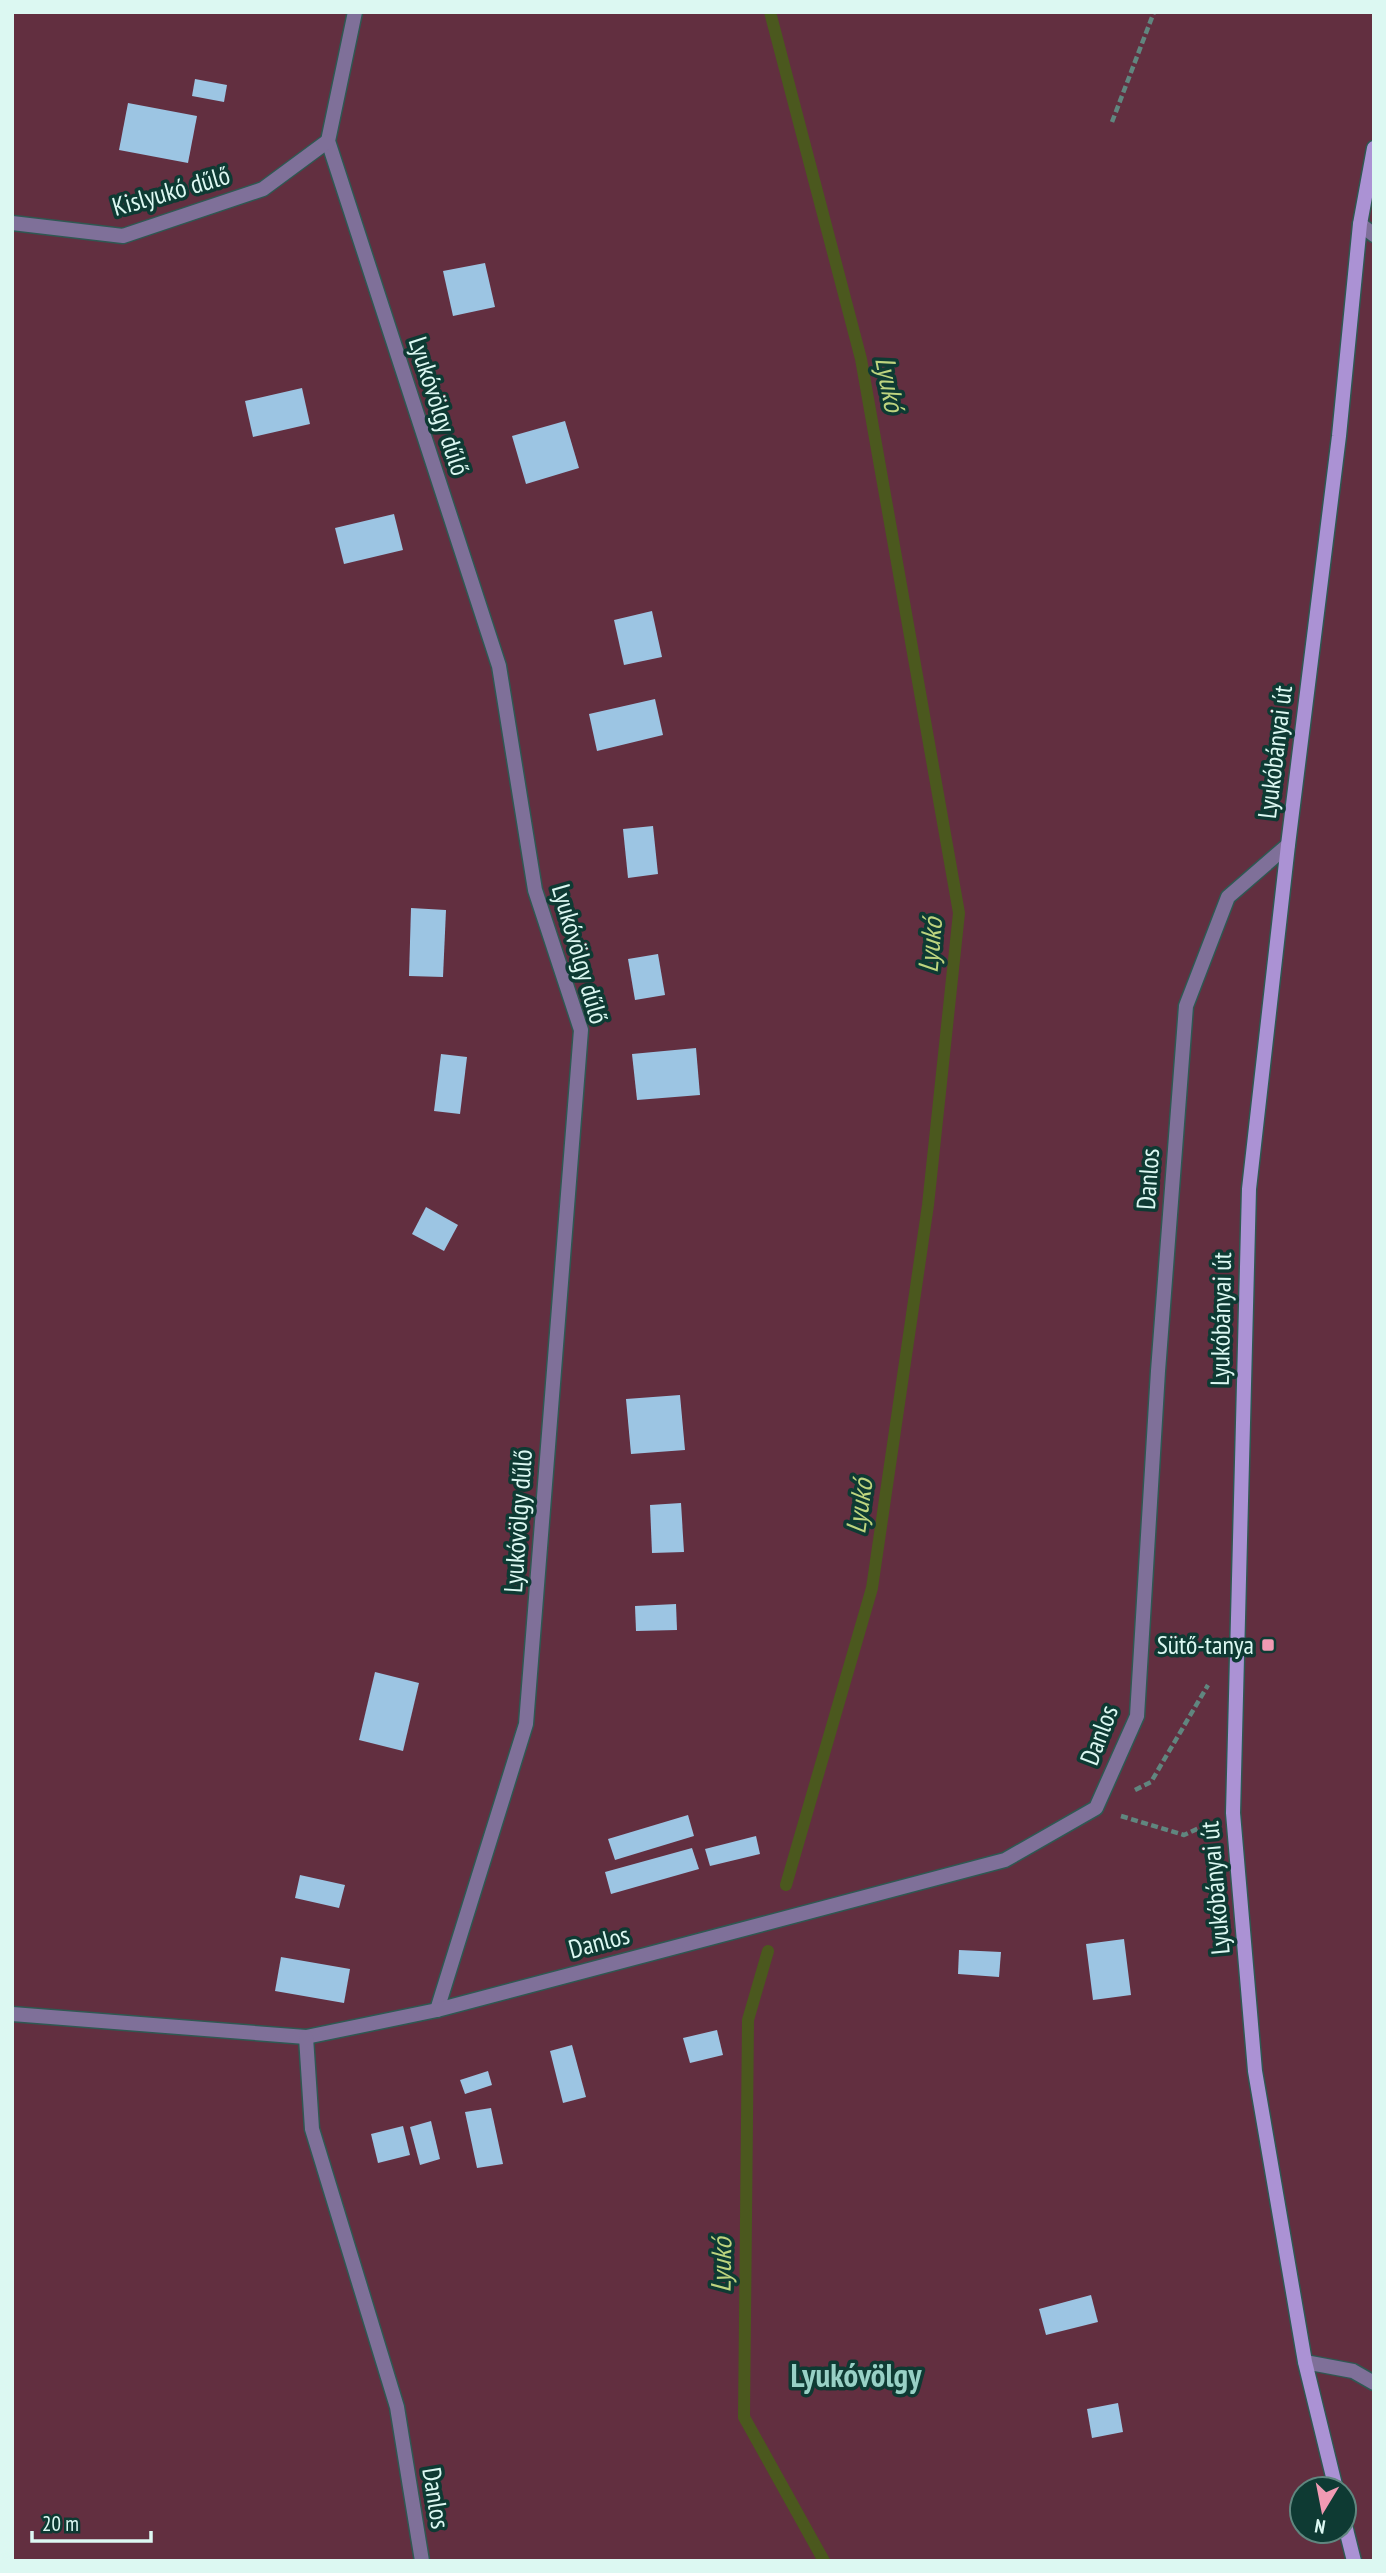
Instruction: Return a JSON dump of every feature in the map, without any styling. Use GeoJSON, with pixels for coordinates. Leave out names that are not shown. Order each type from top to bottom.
{"type":"FeatureCollection","features":[{"type":"Feature","properties":{"kind":"main road","name":"Lyukóbányai út"},"geometry":{"type":"LineString","coordinates":[[1333,2475],[1305,2362],[1255,2071],[1233,1813],[1249,1189],[1288,845],[1339,436],[1360,224],[1374,148]]}},
{"type":"Feature","properties":{"kind":"street","name":"Lyukóvölgy dűlő"},"geometry":{"type":"LineString","coordinates":[[355,12],[328,141],[499,666],[535,890],[581,1030],[526,1724],[436,2010]]}},
{"type":"Feature","properties":{"kind":"street","name":"Kislyukó dűlő"},"geometry":{"type":"LineString","coordinates":[[12,223],[122,236],[263,188],[328,141]]}},
{"type":"Feature","properties":{"kind":"street"},"geometry":{"type":"LineString","coordinates":[[1360,224],[1374,235]]}},
{"type":"Feature","properties":{"kind":"street","name":"Danlos"},"geometry":{"type":"LineString","coordinates":[[12,2014],[306,2037],[436,2010],[1006,1860],[1096,1808],[1137,1716],[1158,1371],[1186,1006],[1228,897],[1288,845]]}},
{"type":"Feature","properties":{"kind":"street","name":"Danlos"},"geometry":{"type":"LineString","coordinates":[[306,2037],[312,2129],[397,2407],[422,2561]]}},
{"type":"Feature","properties":{"kind":"street"},"geometry":{"type":"LineString","coordinates":[[1305,2362],[1353,2371],[1374,2383]]}},
{"type":"Feature","properties":{"kind":"path"},"geometry":{"type":"LineString","coordinates":[[1112,122],[1154,12]]}},
{"type":"Feature","properties":{"kind":"path"},"geometry":{"type":"LineString","coordinates":[[1096,1808],[1151,1782],[1206,1686],[1237,1669]]}},
{"type":"Feature","properties":{"kind":"path"},"geometry":{"type":"LineString","coordinates":[[1096,1808],[1184,1835],[1233,1813]]}},
{"type":"Feature","properties":{"kind":"shaded area"},"geometry":{"type":"Polygon","coordinates":[[[12,12],[1374,12],[1374,2561],[12,2561],[12,12]]]}},
{"type":"Feature","properties":{"kind":"building"},"geometry":{"type":"Polygon","coordinates":[[[195,79],[227,85],[224,102],[192,96],[195,79]]]}},
{"type":"Feature","properties":{"kind":"building"},"geometry":{"type":"Polygon","coordinates":[[[128,103],[197,116],[188,163],[119,150],[128,103]]]}},
{"type":"Feature","properties":{"kind":"building"},"geometry":{"type":"Polygon","coordinates":[[[485,263],[495,307],[453,316],[443,271],[485,263]]]}},
{"type":"Feature","properties":{"kind":"building"},"geometry":{"type":"Polygon","coordinates":[[[302,388],[310,424],[253,437],[245,401],[302,388]]]}},
{"type":"Feature","properties":{"kind":"building"},"geometry":{"type":"Polygon","coordinates":[[[565,421],[579,468],[526,484],[512,436],[565,421]]]}},
{"type":"Feature","properties":{"kind":"building"},"geometry":{"type":"Polygon","coordinates":[[[394,514],[403,550],[344,564],[335,528],[394,514]]]}},
{"type":"Feature","properties":{"kind":"building"},"geometry":{"type":"Polygon","coordinates":[[[652,611],[662,657],[624,665],[614,620],[652,611]]]}},
{"type":"Feature","properties":{"kind":"building"},"geometry":{"type":"Polygon","coordinates":[[[655,699],[663,735],[597,751],[589,714],[655,699]]]}},
{"type":"Feature","properties":{"kind":"building"},"geometry":{"type":"Polygon","coordinates":[[[653,826],[658,874],[628,878],[623,829],[653,826]]]}},
{"type":"Feature","properties":{"kind":"building"},"geometry":{"type":"Polygon","coordinates":[[[411,908],[446,910],[443,977],[409,976],[411,908]]]}},
{"type":"Feature","properties":{"kind":"building"},"geometry":{"type":"Polygon","coordinates":[[[658,954],[665,995],[635,1000],[628,959],[658,954]]]}},
{"type":"Feature","properties":{"kind":"building"},"geometry":{"type":"Polygon","coordinates":[[[696,1048],[700,1095],[637,1100],[632,1054],[696,1048]]]}},
{"type":"Feature","properties":{"kind":"building"},"geometry":{"type":"Polygon","coordinates":[[[441,1054],[467,1057],[460,1114],[434,1111],[441,1054]]]}},
{"type":"Feature","properties":{"kind":"building"},"geometry":{"type":"Polygon","coordinates":[[[426,1207],[458,1225],[444,1251],[412,1234],[426,1207]]]}},
{"type":"Feature","properties":{"kind":"building"},"geometry":{"type":"Polygon","coordinates":[[[680,1395],[685,1450],[631,1454],[626,1399],[680,1395]]]}},
{"type":"Feature","properties":{"kind":"building"},"geometry":{"type":"Polygon","coordinates":[[[681,1503],[684,1552],[652,1553],[650,1505],[681,1503]]]}},
{"type":"Feature","properties":{"kind":"building"},"geometry":{"type":"Polygon","coordinates":[[[676,1604],[677,1630],[636,1631],[635,1606],[676,1604]]]}},
{"type":"Feature","properties":{"kind":"building"},"geometry":{"type":"Polygon","coordinates":[[[375,1672],[419,1683],[403,1751],[359,1740],[375,1672]]]}},
{"type":"Feature","properties":{"kind":"building"},"geometry":{"type":"Polygon","coordinates":[[[688,1815],[694,1836],[615,1860],[608,1839],[688,1815]]]}},
{"type":"Feature","properties":{"kind":"building"},"geometry":{"type":"Polygon","coordinates":[[[756,1836],[760,1854],[710,1866],[705,1849],[756,1836]]]}},
{"type":"Feature","properties":{"kind":"building"},"geometry":{"type":"Polygon","coordinates":[[[692,1848],[699,1869],[611,1894],[605,1872],[692,1848]]]}},
{"type":"Feature","properties":{"kind":"building"},"geometry":{"type":"Polygon","coordinates":[[[300,1875],[345,1885],[339,1908],[295,1898],[300,1875]]]}},
{"type":"Feature","properties":{"kind":"building"},"geometry":{"type":"Polygon","coordinates":[[[1124,1939],[1131,1995],[1093,2000],[1086,1944],[1124,1939]]]}},
{"type":"Feature","properties":{"kind":"building"},"geometry":{"type":"Polygon","coordinates":[[[959,1950],[1001,1952],[999,1977],[958,1974],[959,1950]]]}},
{"type":"Feature","properties":{"kind":"building"},"geometry":{"type":"Polygon","coordinates":[[[281,1957],[350,1969],[344,2003],[275,1991],[281,1957]]]}},
{"type":"Feature","properties":{"kind":"building"},"geometry":{"type":"Polygon","coordinates":[[[717,2030],[723,2055],[690,2063],[683,2038],[717,2030]]]}},
{"type":"Feature","properties":{"kind":"building"},"geometry":{"type":"Polygon","coordinates":[[[572,2045],[586,2097],[563,2103],[550,2051],[572,2045]]]}},
{"type":"Feature","properties":{"kind":"building"},"geometry":{"type":"Polygon","coordinates":[[[488,2071],[492,2085],[465,2094],[460,2080],[488,2071]]]}},
{"type":"Feature","properties":{"kind":"building"},"geometry":{"type":"Polygon","coordinates":[[[491,2108],[503,2164],[477,2168],[465,2112],[491,2108]]]}},
{"type":"Feature","properties":{"kind":"building"},"geometry":{"type":"Polygon","coordinates":[[[431,2121],[440,2159],[420,2165],[410,2127],[431,2121]]]}},
{"type":"Feature","properties":{"kind":"building"},"geometry":{"type":"Polygon","coordinates":[[[403,2126],[410,2155],[378,2163],[371,2134],[403,2126]]]}},
{"type":"Feature","properties":{"kind":"building"},"geometry":{"type":"Polygon","coordinates":[[[1091,2295],[1098,2322],[1046,2335],[1039,2309],[1091,2295]]]}},
{"type":"Feature","properties":{"kind":"building"},"geometry":{"type":"Polygon","coordinates":[[[1118,2403],[1123,2432],[1092,2438],[1087,2409],[1118,2403]]]}},
{"type":"Feature","properties":{"kind":"waterway","name":"Lyukó"},"geometry":{"type":"LineString","coordinates":[[770,12],[861,359],[959,913],[928,1205],[872,1588],[786,1885]]}},
{"type":"Feature","properties":{"kind":"waterway","name":"Lyukó"},"geometry":{"type":"LineString","coordinates":[[768,1951],[748,2020],[744,2417],[824,2561]]}},
{"type":"Feature","properties":{"kind":"place","name":"Sütő-tanya"},"geometry":{"type":"Point","coordinates":[1268,1645]}},
{"type":"Feature","properties":{"kind":"district","name":"Lyukóvölgy"},"geometry":{"type":"Point","coordinates":[856,2375]}}]}
